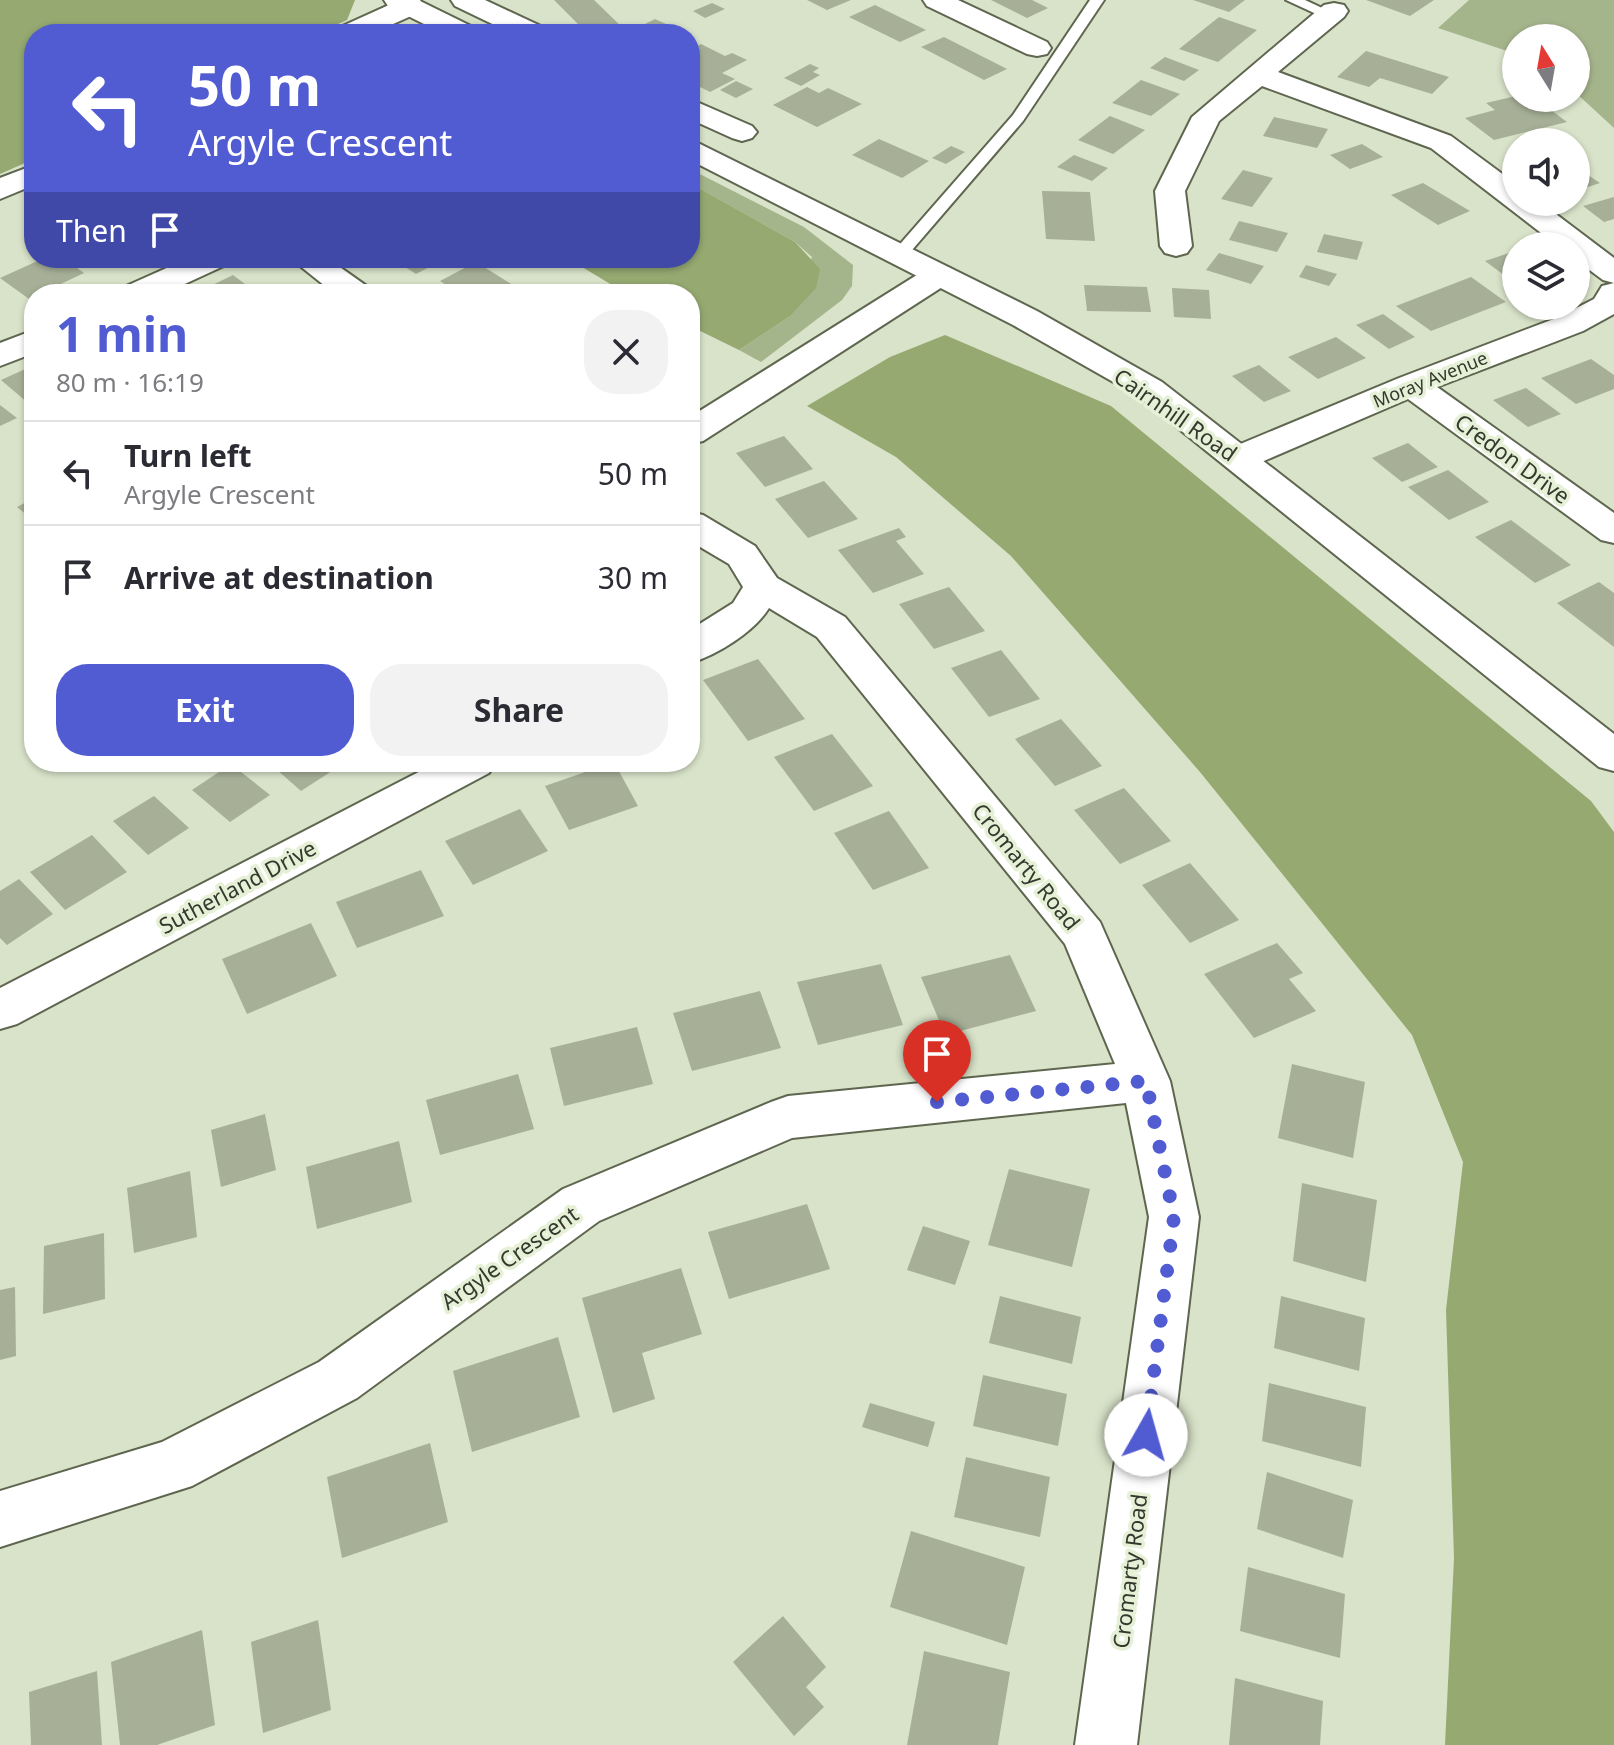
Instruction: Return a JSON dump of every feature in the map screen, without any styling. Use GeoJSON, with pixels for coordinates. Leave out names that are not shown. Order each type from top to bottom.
{"type":"FeatureCollection","features":[{"type":"Feature","properties":{"kind":"street"},"geometry":{"type":"LineString","coordinates":[[464,0],[514,24]]}},
{"type":"Feature","properties":{"kind":"street"},"geometry":{"type":"LineString","coordinates":[[936,0],[1037,48]]}},
{"type":"Feature","properties":{"kind":"street"},"geometry":{"type":"LineString","coordinates":[[366,24],[404,3],[445,24]]}},
{"type":"Feature","properties":{"kind":"street"},"geometry":{"type":"LineString","coordinates":[[1176,246],[1170,191],[1207,117],[1332,13]]}},
{"type":"Feature","properties":{"kind":"street"},"geometry":{"type":"LineString","coordinates":[[482,24],[498,16]]}},
{"type":"Feature","properties":{"kind":"street"},"geometry":{"type":"LineString","coordinates":[[1259,75],[1441,142],[1502,188]]}},
{"type":"Feature","properties":{"kind":"street"},"geometry":{"type":"LineString","coordinates":[[700,113],[742,132]]}},
{"type":"Feature","properties":{"kind":"street","name":"Cairnhill Road"},"geometry":{"type":"LineString","coordinates":[[700,153],[1025,318],[1150,389],[1614,756]]}},
{"type":"Feature","properties":{"kind":"street"},"geometry":{"type":"LineString","coordinates":[[0,190],[24,179]]}},
{"type":"Feature","properties":{"kind":"street"},"geometry":{"type":"LineString","coordinates":[[1539,216],[1614,273]]}},
{"type":"Feature","properties":{"kind":"street"},"geometry":{"type":"LineString","coordinates":[[158,284],[193,268]]}},
{"type":"Feature","properties":{"kind":"street"},"geometry":{"type":"LineString","coordinates":[[320,268],[342,284]]}},
{"type":"Feature","properties":{"kind":"street"},"geometry":{"type":"LineString","coordinates":[[700,427],[939,275]]}},
{"type":"Feature","properties":{"kind":"street","name":"Moray Avenue"},"geometry":{"type":"LineString","coordinates":[[1239,458],[1411,385],[1571,324],[1607,305],[1614,293]]}},
{"type":"Feature","properties":{"kind":"street"},"geometry":{"type":"LineString","coordinates":[[0,356],[24,345]]}},
{"type":"Feature","properties":{"kind":"street","name":"Credon Drive"},"geometry":{"type":"LineString","coordinates":[[1411,385],[1614,531]]}},
{"type":"Feature","properties":{"kind":"street","name":"Cromarty Road"},"geometry":{"type":"LineString","coordinates":[[700,530],[742,555],[763,587],[831,627],[1084,935],[1146,1081],[1174,1217],[1106,1745]]}},
{"type":"Feature","properties":{"kind":"street"},"geometry":{"type":"LineString","coordinates":[[700,643],[747,612],[763,587]]}},
{"type":"Feature","properties":{"kind":"street","name":"Sutherland Drive"},"geometry":{"type":"LineString","coordinates":[[0,1010],[455,772]]}},
{"type":"Feature","properties":{"kind":"street","name":"Argyle Crescent"},"geometry":{"type":"LineString","coordinates":[[0,1519],[172,1467],[338,1380],[581,1205],[788,1117],[1146,1081]]}},
{"type":"Feature","properties":{"kind":"lane"},"geometry":{"type":"LineString","coordinates":[[900,254],[1018,118],[1097,0]]}},
{"type":"Feature","properties":{"kind":"lane"},"geometry":{"type":"LineString","coordinates":[[1293,0],[1332,13]]}},
{"type":"Feature","properties":{"kind":"green space"},"geometry":{"type":"Polygon","coordinates":[[[0,0],[355,0],[347,20],[338,24],[24,24],[24,163],[0,174],[0,0]]]}},
{"type":"Feature","properties":{"kind":"green space"},"geometry":{"type":"Polygon","coordinates":[[[1469,0],[1614,0],[1614,128],[1590,106],[1590,24],[1502,24],[1502,49],[1438,28],[1469,0]]]}},
{"type":"Feature","properties":{"kind":"green space"},"geometry":{"type":"Polygon","coordinates":[[[700,174],[804,227],[853,265],[852,286],[842,300],[761,362],[739,350],[789,317],[812,257],[795,242],[700,189],[700,174]]]}},
{"type":"Feature","properties":{"kind":"green space"},"geometry":{"type":"Polygon","coordinates":[[[700,189],[795,242],[820,269],[816,288],[789,317],[739,350],[700,331],[700,284],[610,284],[584,268],[700,268],[700,189]]]}},
{"type":"Feature","properties":{"kind":"green space"},"geometry":{"type":"Polygon","coordinates":[[[945,335],[1111,406],[1591,801],[1614,832],[1614,1745],[1445,1745],[1454,1558],[1446,1310],[1463,1162],[1412,1035],[1200,772],[1011,556],[896,457],[807,406],[890,357],[945,335]]]}},
{"type":"Feature","properties":{"kind":"building"},"geometry":{"type":"Polygon","coordinates":[[[554,0],[594,0],[619,24],[578,24],[554,0]]]}},
{"type":"Feature","properties":{"kind":"building"},"geometry":{"type":"Polygon","coordinates":[[[807,0],[851,0],[827,10],[807,0]]]}},
{"type":"Feature","properties":{"kind":"building"},"geometry":{"type":"Polygon","coordinates":[[[991,0],[1032,0],[1048,8],[1027,18],[991,0]]]}},
{"type":"Feature","properties":{"kind":"building"},"geometry":{"type":"Polygon","coordinates":[[[1193,0],[1245,0],[1229,12],[1193,0]]]}},
{"type":"Feature","properties":{"kind":"building"},"geometry":{"type":"Polygon","coordinates":[[[1366,0],[1434,0],[1410,16],[1366,0]]]}},
{"type":"Feature","properties":{"kind":"building"},"geometry":{"type":"Polygon","coordinates":[[[712,3],[725,9],[705,18],[693,11],[712,3]]]}},
{"type":"Feature","properties":{"kind":"building"},"geometry":{"type":"Polygon","coordinates":[[[875,5],[926,30],[900,42],[849,17],[875,5]]]}},
{"type":"Feature","properties":{"kind":"building"},"geometry":{"type":"Polygon","coordinates":[[[1219,17],[1257,30],[1218,62],[1179,49],[1219,17]]]}},
{"type":"Feature","properties":{"kind":"building"},"geometry":{"type":"Polygon","coordinates":[[[655,19],[666,24],[645,24],[655,19]]]}},
{"type":"Feature","properties":{"kind":"building"},"geometry":{"type":"Polygon","coordinates":[[[944,37],[1007,69],[984,80],[921,47],[944,37]]]}},
{"type":"Feature","properties":{"kind":"building"},"geometry":{"type":"Polygon","coordinates":[[[700,45],[725,56],[732,53],[747,60],[722,73],[735,79],[710,92],[700,87],[700,45]]]}},
{"type":"Feature","properties":{"kind":"building"},"geometry":{"type":"Polygon","coordinates":[[[1366,51],[1449,77],[1432,94],[1380,78],[1369,87],[1337,77],[1366,51]]]}},
{"type":"Feature","properties":{"kind":"building"},"geometry":{"type":"Polygon","coordinates":[[[1165,57],[1199,70],[1184,81],[1150,68],[1165,57]]]}},
{"type":"Feature","properties":{"kind":"building"},"geometry":{"type":"Polygon","coordinates":[[[810,64],[819,68],[813,72],[820,75],[801,86],[784,78],[810,64]]]}},
{"type":"Feature","properties":{"kind":"building"},"geometry":{"type":"Polygon","coordinates":[[[1141,80],[1180,94],[1151,116],[1112,103],[1141,80]]]}},
{"type":"Feature","properties":{"kind":"building"},"geometry":{"type":"Polygon","coordinates":[[[736,81],[753,89],[736,98],[720,90],[736,81]]]}},
{"type":"Feature","properties":{"kind":"building"},"geometry":{"type":"Polygon","coordinates":[[[807,87],[819,93],[828,88],[862,104],[817,127],[773,105],[807,87]]]}},
{"type":"Feature","properties":{"kind":"building"},"geometry":{"type":"Polygon","coordinates":[[[1502,99],[1502,112],[1554,112],[1567,122],[1543,128],[1502,128],[1502,138],[1494,140],[1465,118],[1495,110],[1486,103],[1502,99]]]}},
{"type":"Feature","properties":{"kind":"building"},"geometry":{"type":"Polygon","coordinates":[[[1110,116],[1145,130],[1113,154],[1078,140],[1110,116]]]}},
{"type":"Feature","properties":{"kind":"building"},"geometry":{"type":"Polygon","coordinates":[[[1274,117],[1328,129],[1317,148],[1263,136],[1274,117]]]}},
{"type":"Feature","properties":{"kind":"building"},"geometry":{"type":"Polygon","coordinates":[[[879,139],[929,161],[902,178],[852,155],[879,139]]]}},
{"type":"Feature","properties":{"kind":"building"},"geometry":{"type":"Polygon","coordinates":[[[1362,144],[1383,157],[1350,169],[1330,155],[1362,144]]]}},
{"type":"Feature","properties":{"kind":"building"},"geometry":{"type":"Polygon","coordinates":[[[951,146],[965,152],[946,164],[932,158],[951,146]]]}},
{"type":"Feature","properties":{"kind":"building"},"geometry":{"type":"Polygon","coordinates":[[[1074,155],[1108,168],[1092,181],[1057,167],[1074,155]]]}},
{"type":"Feature","properties":{"kind":"building"},"geometry":{"type":"Polygon","coordinates":[[[1243,170],[1273,178],[1252,207],[1221,199],[1243,170]]]}},
{"type":"Feature","properties":{"kind":"building"},"geometry":{"type":"Polygon","coordinates":[[[1590,176],[1600,183],[1590,186],[1590,176]]]}},
{"type":"Feature","properties":{"kind":"building"},"geometry":{"type":"Polygon","coordinates":[[[1423,183],[1470,211],[1438,225],[1391,195],[1423,183]]]}},
{"type":"Feature","properties":{"kind":"building"},"geometry":{"type":"Polygon","coordinates":[[[1042,191],[1090,192],[1095,241],[1046,239],[1042,191]]]}},
{"type":"Feature","properties":{"kind":"building"},"geometry":{"type":"Polygon","coordinates":[[[1614,197],[1614,219],[1604,222],[1590,211],[1590,204],[1614,197]]]}},
{"type":"Feature","properties":{"kind":"building"},"geometry":{"type":"Polygon","coordinates":[[[1239,221],[1288,233],[1277,252],[1229,240],[1239,221]]]}},
{"type":"Feature","properties":{"kind":"building"},"geometry":{"type":"Polygon","coordinates":[[[1324,234],[1363,242],[1357,260],[1317,252],[1324,234]]]}},
{"type":"Feature","properties":{"kind":"building"},"geometry":{"type":"Polygon","coordinates":[[[1219,253],[1264,266],[1251,284],[1206,270],[1219,253]]]}},
{"type":"Feature","properties":{"kind":"building"},"geometry":{"type":"Polygon","coordinates":[[[1502,255],[1502,274],[1485,261],[1502,255]]]}},
{"type":"Feature","properties":{"kind":"building"},"geometry":{"type":"Polygon","coordinates":[[[1306,265],[1337,274],[1329,286],[1299,277],[1306,265]]]}},
{"type":"Feature","properties":{"kind":"building"},"geometry":{"type":"Polygon","coordinates":[[[24,267],[77,268],[84,273],[61,284],[24,284],[24,295],[0,278],[24,267]]]}},
{"type":"Feature","properties":{"kind":"building"},"geometry":{"type":"Polygon","coordinates":[[[407,268],[428,268],[416,274],[407,268]]]}},
{"type":"Feature","properties":{"kind":"building"},"geometry":{"type":"Polygon","coordinates":[[[465,268],[486,268],[511,284],[445,284],[440,281],[465,268]]]}},
{"type":"Feature","properties":{"kind":"building"},"geometry":{"type":"Polygon","coordinates":[[[233,275],[245,284],[215,284],[233,275]]]}},
{"type":"Feature","properties":{"kind":"building"},"geometry":{"type":"Polygon","coordinates":[[[1471,277],[1502,299],[1502,304],[1431,331],[1396,306],[1471,277]]]}},
{"type":"Feature","properties":{"kind":"building"},"geometry":{"type":"Polygon","coordinates":[[[1084,285],[1147,287],[1151,312],[1087,311],[1084,285]]]}},
{"type":"Feature","properties":{"kind":"building"},"geometry":{"type":"Polygon","coordinates":[[[1172,288],[1209,290],[1211,319],[1174,317],[1172,288]]]}},
{"type":"Feature","properties":{"kind":"building"},"geometry":{"type":"Polygon","coordinates":[[[1383,314],[1415,337],[1389,349],[1356,325],[1383,314]]]}},
{"type":"Feature","properties":{"kind":"building"},"geometry":{"type":"Polygon","coordinates":[[[1336,337],[1366,358],[1318,379],[1288,357],[1336,337]]]}},
{"type":"Feature","properties":{"kind":"building"},"geometry":{"type":"Polygon","coordinates":[[[1591,359],[1614,375],[1614,389],[1576,404],[1541,378],[1591,359]]]}},
{"type":"Feature","properties":{"kind":"building"},"geometry":{"type":"Polygon","coordinates":[[[1259,365],[1291,391],[1264,402],[1232,376],[1259,365]]]}},
{"type":"Feature","properties":{"kind":"building"},"geometry":{"type":"Polygon","coordinates":[[[24,370],[24,400],[1,380],[24,370]]]}},
{"type":"Feature","properties":{"kind":"building"},"geometry":{"type":"Polygon","coordinates":[[[1526,388],[1561,414],[1528,427],[1493,400],[1526,388]]]}},
{"type":"Feature","properties":{"kind":"building"},"geometry":{"type":"Polygon","coordinates":[[[0,405],[17,418],[0,426],[0,405]]]}},
{"type":"Feature","properties":{"kind":"building"},"geometry":{"type":"Polygon","coordinates":[[[784,436],[813,469],[765,487],[736,453],[784,436]]]}},
{"type":"Feature","properties":{"kind":"building"},"geometry":{"type":"Polygon","coordinates":[[[1408,443],[1438,467],[1402,482],[1372,458],[1408,443]]]}},
{"type":"Feature","properties":{"kind":"building"},"geometry":{"type":"Polygon","coordinates":[[[1448,470],[1489,502],[1449,520],[1408,487],[1448,470]]]}},
{"type":"Feature","properties":{"kind":"building"},"geometry":{"type":"Polygon","coordinates":[[[824,481],[858,519],[808,538],[775,499],[824,481]]]}},
{"type":"Feature","properties":{"kind":"building"},"geometry":{"type":"Polygon","coordinates":[[[1511,520],[1571,565],[1535,583],[1475,537],[1511,520]]]}},
{"type":"Feature","properties":{"kind":"building"},"geometry":{"type":"Polygon","coordinates":[[[899,528],[906,537],[896,541],[924,574],[873,593],[838,550],[899,528]]]}},
{"type":"Feature","properties":{"kind":"building"},"geometry":{"type":"Polygon","coordinates":[[[1599,582],[1614,593],[1614,647],[1557,603],[1599,582]]]}},
{"type":"Feature","properties":{"kind":"building"},"geometry":{"type":"Polygon","coordinates":[[[949,587],[985,631],[934,649],[899,604],[949,587]]]}},
{"type":"Feature","properties":{"kind":"building"},"geometry":{"type":"Polygon","coordinates":[[[1001,650],[1040,699],[989,717],[951,668],[1001,650]]]}},
{"type":"Feature","properties":{"kind":"building"},"geometry":{"type":"Polygon","coordinates":[[[758,659],[805,719],[748,741],[703,680],[758,659]]]}},
{"type":"Feature","properties":{"kind":"building"},"geometry":{"type":"Polygon","coordinates":[[[1061,719],[1102,766],[1055,786],[1015,739],[1061,719]]]}},
{"type":"Feature","properties":{"kind":"building"},"geometry":{"type":"Polygon","coordinates":[[[832,734],[873,786],[814,811],[774,757],[832,734]]]}},
{"type":"Feature","properties":{"kind":"building"},"geometry":{"type":"Polygon","coordinates":[[[219,772],[241,772],[270,795],[230,822],[192,790],[219,772]]]}},
{"type":"Feature","properties":{"kind":"building"},"geometry":{"type":"Polygon","coordinates":[[[279,772],[330,772],[301,791],[279,772]]]}},
{"type":"Feature","properties":{"kind":"building"},"geometry":{"type":"Polygon","coordinates":[[[585,772],[619,772],[638,806],[569,830],[545,786],[585,772]]]}},
{"type":"Feature","properties":{"kind":"building"},"geometry":{"type":"Polygon","coordinates":[[[1124,788],[1171,841],[1120,864],[1074,810],[1124,788]]]}},
{"type":"Feature","properties":{"kind":"building"},"geometry":{"type":"Polygon","coordinates":[[[154,796],[189,828],[148,855],[113,821],[154,796]]]}},
{"type":"Feature","properties":{"kind":"building"},"geometry":{"type":"Polygon","coordinates":[[[520,809],[548,851],[473,885],[445,841],[520,809]]]}},
{"type":"Feature","properties":{"kind":"building"},"geometry":{"type":"Polygon","coordinates":[[[889,811],[929,868],[873,890],[834,833],[889,811]]]}},
{"type":"Feature","properties":{"kind":"building"},"geometry":{"type":"Polygon","coordinates":[[[92,835],[127,872],[65,910],[30,872],[92,835]]]}},
{"type":"Feature","properties":{"kind":"building"},"geometry":{"type":"Polygon","coordinates":[[[1190,863],[1239,920],[1190,943],[1142,885],[1190,863]]]}},
{"type":"Feature","properties":{"kind":"building"},"geometry":{"type":"Polygon","coordinates":[[[421,870],[444,916],[357,948],[336,902],[421,870]]]}},
{"type":"Feature","properties":{"kind":"building"},"geometry":{"type":"Polygon","coordinates":[[[19,879],[53,914],[7,945],[0,938],[0,891],[19,879]]]}},
{"type":"Feature","properties":{"kind":"building"},"geometry":{"type":"Polygon","coordinates":[[[311,923],[337,976],[247,1014],[222,959],[311,923]]]}},
{"type":"Feature","properties":{"kind":"building"},"geometry":{"type":"Polygon","coordinates":[[[1277,943],[1303,973],[1289,979],[1316,1011],[1254,1038],[1204,974],[1277,943]]]}},
{"type":"Feature","properties":{"kind":"building"},"geometry":{"type":"Polygon","coordinates":[[[1010,955],[1036,1011],[945,1035],[921,977],[1010,955]]]}},
{"type":"Feature","properties":{"kind":"building"},"geometry":{"type":"Polygon","coordinates":[[[881,964],[903,1025],[818,1045],[797,982],[881,964]]]}},
{"type":"Feature","properties":{"kind":"building"},"geometry":{"type":"Polygon","coordinates":[[[760,991],[781,1048],[692,1071],[673,1013],[760,991]]]}},
{"type":"Feature","properties":{"kind":"building"},"geometry":{"type":"Polygon","coordinates":[[[637,1027],[653,1084],[564,1106],[550,1048],[637,1027]]]}},
{"type":"Feature","properties":{"kind":"building"},"geometry":{"type":"Polygon","coordinates":[[[1292,1064],[1365,1082],[1353,1158],[1278,1138],[1292,1064]]]}},
{"type":"Feature","properties":{"kind":"building"},"geometry":{"type":"Polygon","coordinates":[[[518,1074],[534,1129],[440,1155],[426,1100],[518,1074]]]}},
{"type":"Feature","properties":{"kind":"building"},"geometry":{"type":"Polygon","coordinates":[[[265,1114],[276,1170],[221,1187],[211,1130],[265,1114]]]}},
{"type":"Feature","properties":{"kind":"building"},"geometry":{"type":"Polygon","coordinates":[[[399,1141],[412,1202],[317,1229],[306,1167],[399,1141]]]}},
{"type":"Feature","properties":{"kind":"building"},"geometry":{"type":"Polygon","coordinates":[[[1009,1169],[1090,1189],[1072,1267],[988,1245],[1009,1169]]]}},
{"type":"Feature","properties":{"kind":"building"},"geometry":{"type":"Polygon","coordinates":[[[190,1171],[197,1237],[134,1253],[127,1188],[190,1171]]]}},
{"type":"Feature","properties":{"kind":"building"},"geometry":{"type":"Polygon","coordinates":[[[1302,1183],[1377,1200],[1366,1282],[1293,1261],[1302,1183]]]}},
{"type":"Feature","properties":{"kind":"building"},"geometry":{"type":"Polygon","coordinates":[[[807,1204],[830,1269],[729,1299],[708,1232],[807,1204]]]}},
{"type":"Feature","properties":{"kind":"building"},"geometry":{"type":"Polygon","coordinates":[[[923,1226],[970,1241],[955,1285],[907,1270],[923,1226]]]}},
{"type":"Feature","properties":{"kind":"building"},"geometry":{"type":"Polygon","coordinates":[[[104,1233],[105,1299],[43,1314],[44,1246],[104,1233]]]}},
{"type":"Feature","properties":{"kind":"building"},"geometry":{"type":"Polygon","coordinates":[[[681,1268],[702,1334],[642,1353],[655,1399],[613,1413],[582,1298],[681,1268]]]}},
{"type":"Feature","properties":{"kind":"building"},"geometry":{"type":"Polygon","coordinates":[[[15,1287],[16,1356],[0,1360],[0,1290],[15,1287]]]}},
{"type":"Feature","properties":{"kind":"building"},"geometry":{"type":"Polygon","coordinates":[[[1000,1296],[1081,1317],[1072,1364],[989,1343],[1000,1296]]]}},
{"type":"Feature","properties":{"kind":"building"},"geometry":{"type":"Polygon","coordinates":[[[1281,1296],[1365,1318],[1359,1371],[1274,1348],[1281,1296]]]}},
{"type":"Feature","properties":{"kind":"building"},"geometry":{"type":"Polygon","coordinates":[[[558,1337],[580,1417],[472,1452],[453,1371],[558,1337]]]}},
{"type":"Feature","properties":{"kind":"building"},"geometry":{"type":"Polygon","coordinates":[[[983,1375],[1067,1394],[1058,1446],[973,1426],[983,1375]]]}},
{"type":"Feature","properties":{"kind":"building"},"geometry":{"type":"Polygon","coordinates":[[[1269,1383],[1366,1407],[1361,1467],[1262,1441],[1269,1383]]]}},
{"type":"Feature","properties":{"kind":"building"},"geometry":{"type":"Polygon","coordinates":[[[870,1403],[935,1422],[928,1447],[862,1427],[870,1403]]]}},
{"type":"Feature","properties":{"kind":"building"},"geometry":{"type":"Polygon","coordinates":[[[430,1443],[448,1522],[342,1558],[327,1477],[430,1443]]]}},
{"type":"Feature","properties":{"kind":"building"},"geometry":{"type":"Polygon","coordinates":[[[966,1457],[1050,1477],[1040,1537],[954,1517],[966,1457]]]}},
{"type":"Feature","properties":{"kind":"building"},"geometry":{"type":"Polygon","coordinates":[[[1267,1472],[1353,1500],[1343,1558],[1257,1529],[1267,1472]]]}},
{"type":"Feature","properties":{"kind":"building"},"geometry":{"type":"Polygon","coordinates":[[[911,1531],[1025,1567],[1007,1645],[890,1607],[911,1531]]]}},
{"type":"Feature","properties":{"kind":"building"},"geometry":{"type":"Polygon","coordinates":[[[1248,1567],[1345,1594],[1340,1658],[1240,1631],[1248,1567]]]}},
{"type":"Feature","properties":{"kind":"building"},"geometry":{"type":"Polygon","coordinates":[[[783,1616],[826,1667],[806,1687],[824,1707],[794,1736],[733,1662],[783,1616]]]}},
{"type":"Feature","properties":{"kind":"building"},"geometry":{"type":"Polygon","coordinates":[[[318,1620],[331,1710],[263,1733],[251,1642],[318,1620]]]}},
{"type":"Feature","properties":{"kind":"building"},"geometry":{"type":"Polygon","coordinates":[[[202,1630],[215,1725],[157,1745],[120,1745],[111,1662],[202,1630]]]}},
{"type":"Feature","properties":{"kind":"building"},"geometry":{"type":"Polygon","coordinates":[[[924,1651],[1010,1672],[998,1745],[907,1745],[924,1651]]]}},
{"type":"Feature","properties":{"kind":"building"},"geometry":{"type":"Polygon","coordinates":[[[97,1671],[102,1745],[31,1745],[29,1692],[97,1671]]]}},
{"type":"Feature","properties":{"kind":"building"},"geometry":{"type":"Polygon","coordinates":[[[1235,1678],[1323,1701],[1320,1745],[1229,1745],[1235,1678]]]}},
{"type":"Feature","properties":{"kind":"route"},"geometry":{"type":"LineString","coordinates":[[937,1102],[1146,1081],[1174,1217],[1146,1435]]}}]}
